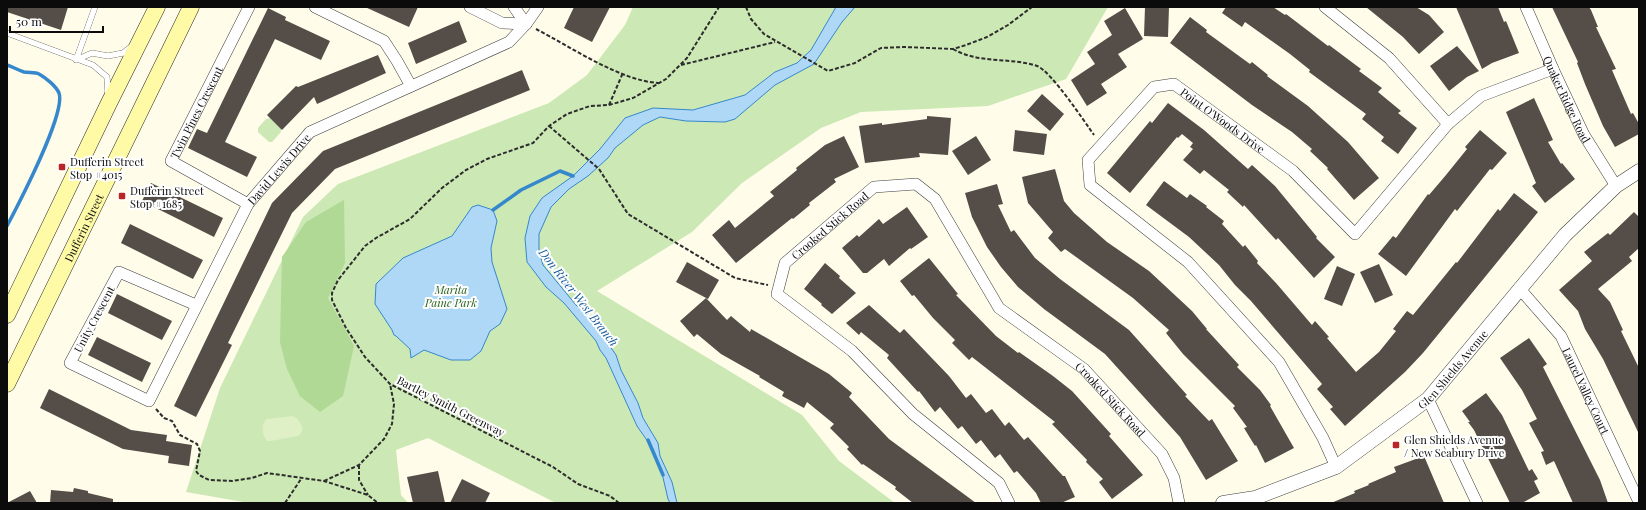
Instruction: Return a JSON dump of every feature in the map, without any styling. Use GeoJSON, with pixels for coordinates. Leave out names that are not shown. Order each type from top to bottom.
{"type":"FeatureCollection","features":[{"type":"Feature","properties":{"kind":"main road"},"geometry":{"type":"LineString","coordinates":[[7,316],[108,105],[157,7]]}},
{"type":"Feature","properties":{"kind":"main road","name":"Dufferin Street"},"geometry":{"type":"LineString","coordinates":[[7,384],[191,7]]}},
{"type":"Feature","properties":{"kind":"street","name":"Twin Pines Crescent"},"geometry":{"type":"LineString","coordinates":[[248,204],[171,161],[249,7]]}},
{"type":"Feature","properties":{"kind":"street"},"geometry":{"type":"LineString","coordinates":[[315,7],[384,41],[411,86]]}},
{"type":"Feature","properties":{"kind":"street"},"geometry":{"type":"LineString","coordinates":[[470,7],[502,23],[526,24]]}},
{"type":"Feature","properties":{"kind":"street"},"geometry":{"type":"LineString","coordinates":[[514,7],[526,24]]}},
{"type":"Feature","properties":{"kind":"street","name":"David Lewis Drive"},"geometry":{"type":"LineString","coordinates":[[149,401],[248,204],[310,132],[509,42],[526,24],[538,7]]}},
{"type":"Feature","properties":{"kind":"street"},"geometry":{"type":"LineString","coordinates":[[1325,7],[1389,58],[1448,124]]}},
{"type":"Feature","properties":{"kind":"street","name":"Quaker Ridge Road"},"geometry":{"type":"LineString","coordinates":[[1526,7],[1584,135],[1616,186]]}},
{"type":"Feature","properties":{"kind":"street","name":"Point O'Woods Drive"},"geometry":{"type":"LineString","coordinates":[[1336,467],[1323,438],[1279,362],[1188,262],[1090,185],[1088,160],[1154,87],[1174,84],[1293,171],[1355,234],[1448,124],[1481,96],[1553,69]]}},
{"type":"Feature","properties":{"kind":"street","name":"Glen Shields Avenue"},"geometry":{"type":"LineString","coordinates":[[1222,503],[1255,498],[1336,467],[1428,399],[1565,235],[1616,186],[1639,171]]}},
{"type":"Feature","properties":{"kind":"street","name":"Crooked Stick Road"},"geometry":{"type":"LineString","coordinates":[[778,287],[785,263],[874,187],[916,184],[935,199],[999,308],[1084,369],[1162,454],[1174,478],[1179,503]]}},
{"type":"Feature","properties":{"kind":"street","name":"Unity Crescent"},"geometry":{"type":"LineString","coordinates":[[149,401],[70,363],[119,272],[196,306]]}},
{"type":"Feature","properties":{"kind":"street"},"geometry":{"type":"LineString","coordinates":[[778,287],[777,294],[852,351],[912,414],[999,483],[1009,503]]}},
{"type":"Feature","properties":{"kind":"street","name":"Laurel Valley Court"},"geometry":{"type":"LineString","coordinates":[[1520,288],[1561,336],[1639,502]]}},
{"type":"Feature","properties":{"kind":"street"},"geometry":{"type":"LineString","coordinates":[[1428,399],[1477,503]]}},
{"type":"Feature","properties":{"kind":"lane"},"geometry":{"type":"LineString","coordinates":[[76,60],[95,7]]}},
{"type":"Feature","properties":{"kind":"lane"},"geometry":{"type":"LineString","coordinates":[[7,33],[76,60],[93,65],[107,77],[108,105]]}},
{"type":"Feature","properties":{"kind":"lane"},"geometry":{"type":"LineString","coordinates":[[76,60],[92,52],[108,56],[123,53],[140,42]]}},
{"type":"Feature","properties":{"kind":"path","name":"Bartley Smith Greenway"},"geometry":{"type":"LineString","coordinates":[[619,503],[610,496],[578,484],[553,467],[390,384],[365,357],[346,328],[332,300],[332,293],[338,280],[365,246],[376,238],[410,219],[442,188],[466,170],[487,159],[533,143],[549,126],[567,114],[590,106],[609,105],[633,98],[661,83],[681,65],[707,28],[719,7]]}},
{"type":"Feature","properties":{"kind":"path"},"geometry":{"type":"LineString","coordinates":[[746,7],[751,19],[764,34],[828,72],[855,63],[881,48],[905,47],[953,49],[987,37],[1008,25],[1032,7]]}},
{"type":"Feature","properties":{"kind":"path"},"geometry":{"type":"LineString","coordinates":[[543,33],[622,74],[649,82],[661,83]]}},
{"type":"Feature","properties":{"kind":"path"},"geometry":{"type":"LineString","coordinates":[[681,65],[777,41]]}},
{"type":"Feature","properties":{"kind":"path"},"geometry":{"type":"LineString","coordinates":[[953,49],[973,58],[1004,60],[1039,67],[1050,77],[1101,144]]}},
{"type":"Feature","properties":{"kind":"path"},"geometry":{"type":"LineString","coordinates":[[609,105],[622,74]]}},
{"type":"Feature","properties":{"kind":"path"},"geometry":{"type":"LineString","coordinates":[[549,126],[599,169],[628,214],[735,278],[778,287]]}},
{"type":"Feature","properties":{"kind":"path"},"geometry":{"type":"LineString","coordinates":[[324,481],[359,465],[384,439],[392,424],[394,404],[390,384]]}},
{"type":"Feature","properties":{"kind":"path"},"geometry":{"type":"LineString","coordinates":[[149,401],[164,418],[172,422],[180,435],[197,444],[200,451],[196,471],[199,475],[210,480],[232,481],[252,478],[267,473],[301,479],[324,481],[368,495]]}},
{"type":"Feature","properties":{"kind":"path"},"geometry":{"type":"LineString","coordinates":[[359,465],[359,480],[368,495],[378,503]]}},
{"type":"Feature","properties":{"kind":"path"},"geometry":{"type":"LineString","coordinates":[[285,503],[301,479]]}},
{"type":"Feature","properties":{"kind":"green space","name":"Marita Paine Park"},"geometry":{"type":"Polygon","coordinates":[[[633,7],[1108,7],[1066,79],[988,106],[861,112],[821,128],[742,183],[692,232],[597,291],[802,415],[839,461],[895,503],[556,503],[428,438],[396,450],[401,495],[408,503],[249,503],[186,492],[220,388],[303,217],[338,184],[549,103],[587,75],[625,25],[633,7]]]}},
{"type":"Feature","properties":{"kind":"green space"},"geometry":{"type":"Polygon","coordinates":[[[270,118],[281,128],[281,132],[272,142],[269,142],[258,132],[258,128],[266,119],[270,118]]]}},
{"type":"Feature","properties":{"kind":"green space"},"geometry":{"type":"Polygon","coordinates":[[[344,200],[345,263],[328,298],[354,346],[343,396],[320,412],[300,396],[287,369],[280,342],[282,257],[306,222],[344,200]]]}},
{"type":"Feature","properties":{"kind":"green space"},"geometry":{"type":"Polygon","coordinates":[[[293,416],[302,425],[301,434],[298,436],[267,441],[262,430],[263,424],[267,419],[293,416]]]}},
{"type":"Feature","properties":{"kind":"water"},"geometry":{"type":"Polygon","coordinates":[[[836,7],[855,7],[842,22],[814,64],[775,85],[735,119],[725,122],[686,121],[660,117],[643,125],[615,148],[608,158],[588,176],[569,189],[551,207],[539,234],[539,251],[543,265],[576,305],[591,319],[616,355],[621,370],[638,403],[643,418],[658,443],[660,456],[672,482],[677,503],[670,503],[661,469],[653,449],[637,426],[606,358],[596,341],[564,303],[546,287],[527,262],[525,238],[530,216],[542,198],[573,176],[600,149],[625,118],[653,108],[693,110],[745,95],[775,72],[797,63],[811,50],[836,7]]]}},
{"type":"Feature","properties":{"kind":"water"},"geometry":{"type":"Polygon","coordinates":[[[478,205],[493,210],[497,221],[491,248],[492,262],[507,309],[500,324],[490,331],[481,351],[470,360],[451,360],[424,350],[411,358],[410,349],[394,335],[375,304],[376,284],[403,258],[452,236],[472,207],[478,205]]]}},
{"type":"Feature","properties":{"kind":"building"},"geometry":{"type":"Polygon","coordinates":[[[7,7],[68,7],[61,30],[7,12],[7,7]]]}},
{"type":"Feature","properties":{"kind":"building"},"geometry":{"type":"Polygon","coordinates":[[[365,7],[418,7],[409,27],[365,7]]]}},
{"type":"Feature","properties":{"kind":"building"},"geometry":{"type":"Polygon","coordinates":[[[574,7],[610,7],[592,42],[564,28],[574,7]]]}},
{"type":"Feature","properties":{"kind":"building"},"geometry":{"type":"Polygon","coordinates":[[[1145,7],[1169,7],[1168,37],[1144,36],[1145,7]]]}},
{"type":"Feature","properties":{"kind":"building"},"geometry":{"type":"Polygon","coordinates":[[[1226,7],[1273,7],[1285,15],[1286,14],[1361,69],[1359,71],[1382,88],[1378,92],[1401,111],[1398,113],[1417,128],[1398,154],[1381,141],[1384,137],[1362,119],[1366,114],[1309,72],[1310,70],[1290,54],[1245,22],[1242,27],[1222,13],[1226,7]]]}},
{"type":"Feature","properties":{"kind":"building"},"geometry":{"type":"Polygon","coordinates":[[[1366,7],[1416,7],[1429,15],[1444,32],[1419,54],[1403,37],[1366,7]]]}},
{"type":"Feature","properties":{"kind":"building"},"geometry":{"type":"Polygon","coordinates":[[[1456,7],[1498,7],[1504,22],[1506,21],[1519,53],[1492,63],[1482,69],[1456,7]]]}},
{"type":"Feature","properties":{"kind":"building"},"geometry":{"type":"Polygon","coordinates":[[[1552,7],[1589,7],[1598,27],[1596,27],[1616,69],[1612,70],[1631,114],[1633,113],[1639,124],[1639,134],[1615,147],[1603,126],[1585,84],[1577,63],[1578,62],[1552,7]]]}},
{"type":"Feature","properties":{"kind":"building"},"geometry":{"type":"Polygon","coordinates":[[[268,8],[286,17],[285,20],[330,41],[321,60],[275,39],[225,142],[257,157],[247,177],[188,148],[197,129],[207,133],[268,8]]]}},
{"type":"Feature","properties":{"kind":"building"},"geometry":{"type":"Polygon","coordinates":[[[1125,8],[1143,39],[1118,54],[1127,67],[1101,84],[1107,93],[1087,106],[1071,80],[1095,64],[1087,52],[1112,35],[1104,21],[1125,8]]]}},
{"type":"Feature","properties":{"kind":"building"},"geometry":{"type":"Polygon","coordinates":[[[1190,17],[1207,30],[1206,32],[1250,64],[1252,62],[1268,75],[1267,76],[1308,106],[1348,142],[1379,178],[1354,200],[1327,169],[1328,168],[1310,151],[1312,149],[1292,132],[1252,105],[1170,43],[1190,17]]]}},
{"type":"Feature","properties":{"kind":"building"},"geometry":{"type":"Polygon","coordinates":[[[459,21],[467,42],[416,64],[408,43],[459,21]]]}},
{"type":"Feature","properties":{"kind":"building"},"geometry":{"type":"Polygon","coordinates":[[[1457,46],[1479,71],[1467,77],[1449,91],[1430,66],[1457,46]]]}},
{"type":"Feature","properties":{"kind":"building"},"geometry":{"type":"Polygon","coordinates":[[[378,55],[386,73],[317,104],[314,97],[282,130],[267,115],[296,86],[298,87],[378,55]]]}},
{"type":"Feature","properties":{"kind":"building"},"geometry":{"type":"Polygon","coordinates":[[[522,70],[530,90],[335,169],[292,213],[228,343],[232,345],[196,417],[174,406],[272,203],[323,151],[522,70]]]}},
{"type":"Feature","properties":{"kind":"building"},"geometry":{"type":"Polygon","coordinates":[[[1042,94],[1064,114],[1050,131],[1027,111],[1042,94]]]}},
{"type":"Feature","properties":{"kind":"building"},"geometry":{"type":"Polygon","coordinates":[[[1534,98],[1553,140],[1548,142],[1561,164],[1562,163],[1575,179],[1545,203],[1532,186],[1536,183],[1506,112],[1534,98]]]}},
{"type":"Feature","properties":{"kind":"building"},"geometry":{"type":"Polygon","coordinates":[[[1168,103],[1204,130],[1248,169],[1252,165],[1275,186],[1317,237],[1316,238],[1335,257],[1314,278],[1278,238],[1276,240],[1244,205],[1243,207],[1227,192],[1229,190],[1204,170],[1200,174],[1183,160],[1193,149],[1190,147],[1193,143],[1182,134],[1178,138],[1177,137],[1130,193],[1107,173],[1150,121],[1152,123],[1168,103]]]}},
{"type":"Feature","properties":{"kind":"building"},"geometry":{"type":"Polygon","coordinates":[[[927,116],[951,118],[948,155],[919,153],[920,157],[865,163],[859,126],[882,123],[882,125],[927,119],[927,116]]]}},
{"type":"Feature","properties":{"kind":"building"},"geometry":{"type":"Polygon","coordinates":[[[1015,130],[1047,134],[1044,155],[1013,151],[1015,130]]]}},
{"type":"Feature","properties":{"kind":"building"},"geometry":{"type":"Polygon","coordinates":[[[1480,130],[1507,153],[1492,170],[1490,169],[1457,211],[1455,209],[1406,276],[1378,254],[1393,236],[1396,238],[1428,194],[1429,195],[1446,175],[1467,149],[1465,147],[1480,130]]]}},
{"type":"Feature","properties":{"kind":"building"},"geometry":{"type":"Polygon","coordinates":[[[844,136],[859,167],[834,179],[836,182],[809,203],[810,205],[736,263],[712,235],[729,220],[735,228],[774,196],[770,192],[797,170],[796,168],[825,145],[844,136]]]}},
{"type":"Feature","properties":{"kind":"building"},"geometry":{"type":"Polygon","coordinates":[[[976,136],[991,160],[968,175],[952,151],[976,136]]]}},
{"type":"Feature","properties":{"kind":"building"},"geometry":{"type":"Polygon","coordinates":[[[1055,169],[1064,201],[1074,213],[1107,242],[1149,271],[1192,311],[1206,329],[1239,365],[1237,367],[1260,390],[1271,405],[1270,406],[1294,448],[1265,463],[1256,445],[1255,446],[1244,428],[1247,427],[1233,408],[1235,406],[1183,354],[1166,333],[1169,330],[1133,298],[1065,249],[1061,252],[1048,238],[1053,232],[1028,203],[1022,177],[1055,169]]]}},
{"type":"Feature","properties":{"kind":"building"},"geometry":{"type":"Polygon","coordinates":[[[1164,181],[1187,198],[1190,194],[1224,221],[1222,224],[1243,247],[1245,245],[1258,261],[1257,263],[1312,325],[1315,321],[1329,337],[1327,338],[1356,372],[1379,352],[1396,331],[1393,329],[1407,311],[1413,315],[1456,262],[1457,263],[1498,209],[1500,211],[1514,193],[1538,212],[1423,353],[1405,372],[1345,426],[1330,409],[1333,407],[1317,389],[1322,384],[1219,265],[1189,237],[1146,205],[1164,181]]]}},
{"type":"Feature","properties":{"kind":"building"},"geometry":{"type":"Polygon","coordinates":[[[151,183],[223,218],[214,237],[142,201],[151,183]]]}},
{"type":"Feature","properties":{"kind":"building"},"geometry":{"type":"Polygon","coordinates":[[[997,184],[1003,204],[998,205],[1011,232],[1014,230],[1035,258],[1060,279],[1129,330],[1187,395],[1185,396],[1209,421],[1212,419],[1238,461],[1206,480],[1180,437],[1105,354],[1044,309],[1018,287],[987,247],[972,217],[965,193],[997,184]]]}},
{"type":"Feature","properties":{"kind":"building"},"geometry":{"type":"Polygon","coordinates":[[[907,207],[928,237],[911,249],[910,248],[889,266],[884,259],[867,273],[863,273],[842,248],[857,235],[859,237],[879,219],[883,224],[907,207]]]}},
{"type":"Feature","properties":{"kind":"building"},"geometry":{"type":"Polygon","coordinates":[[[1634,212],[1639,217],[1639,248],[1629,257],[1632,261],[1598,289],[1610,302],[1623,330],[1621,331],[1639,368],[1639,434],[1603,359],[1585,329],[1578,311],[1559,290],[1592,261],[1584,252],[1608,233],[1610,235],[1634,212]]]}},
{"type":"Feature","properties":{"kind":"building"},"geometry":{"type":"Polygon","coordinates":[[[130,224],[203,260],[193,279],[121,243],[130,224]]]}},
{"type":"Feature","properties":{"kind":"building"},"geometry":{"type":"Polygon","coordinates":[[[929,258],[958,294],[956,295],[996,336],[1072,391],[1111,434],[1109,436],[1143,475],[1112,499],[1099,482],[1103,479],[1052,424],[1055,422],[972,357],[969,360],[952,343],[955,340],[933,318],[914,295],[912,296],[900,281],[929,258]]]}},
{"type":"Feature","properties":{"kind":"building"},"geometry":{"type":"Polygon","coordinates":[[[687,262],[719,280],[708,299],[676,282],[687,262]]]}},
{"type":"Feature","properties":{"kind":"building"},"geometry":{"type":"Polygon","coordinates":[[[825,263],[856,293],[832,314],[804,289],[825,263]]]}},
{"type":"Feature","properties":{"kind":"building"},"geometry":{"type":"Polygon","coordinates":[[[1379,264],[1393,295],[1375,303],[1360,272],[1379,264]]]}},
{"type":"Feature","properties":{"kind":"building"},"geometry":{"type":"Polygon","coordinates":[[[1337,266],[1355,274],[1342,306],[1324,299],[1337,266]]]}},
{"type":"Feature","properties":{"kind":"building"},"geometry":{"type":"Polygon","coordinates":[[[117,294],[172,321],[162,340],[108,313],[117,294]]]}},
{"type":"Feature","properties":{"kind":"building"},"geometry":{"type":"Polygon","coordinates":[[[706,298],[727,320],[731,316],[750,332],[751,329],[829,374],[852,393],[849,397],[889,439],[976,503],[913,503],[895,489],[896,487],[863,464],[862,465],[847,449],[849,447],[830,428],[834,424],[807,402],[804,408],[782,396],[784,392],[759,377],[760,376],[721,354],[697,334],[694,337],[680,321],[706,298]]]}},
{"type":"Feature","properties":{"kind":"building"},"geometry":{"type":"Polygon","coordinates":[[[869,305],[900,333],[904,329],[949,376],[966,398],[971,394],[986,413],[992,409],[1005,426],[1009,422],[1024,440],[1028,437],[1063,476],[1065,476],[1075,497],[1061,503],[1041,503],[1036,493],[1017,471],[1014,473],[1000,454],[995,458],[981,440],[976,444],[962,426],[958,429],[940,407],[935,412],[919,391],[918,392],[887,358],[889,355],[861,332],[859,335],[846,323],[869,305]]]}},
{"type":"Feature","properties":{"kind":"building"},"geometry":{"type":"Polygon","coordinates":[[[97,337],[151,363],[142,382],[88,355],[97,337]]]}},
{"type":"Feature","properties":{"kind":"building"},"geometry":{"type":"Polygon","coordinates":[[[1529,338],[1547,364],[1543,367],[1600,480],[1608,503],[1573,503],[1554,461],[1546,465],[1541,452],[1544,451],[1529,423],[1537,419],[1522,390],[1500,358],[1529,338]]]}},
{"type":"Feature","properties":{"kind":"building"},"geometry":{"type":"Polygon","coordinates":[[[49,389],[131,430],[167,435],[166,441],[192,445],[189,466],[168,463],[169,456],[123,449],[40,408],[49,389]]]}},
{"type":"Feature","properties":{"kind":"building"},"geometry":{"type":"Polygon","coordinates":[[[1486,393],[1502,415],[1529,471],[1532,469],[1538,479],[1534,481],[1540,493],[1522,503],[1510,503],[1474,430],[1468,422],[1470,422],[1462,411],[1486,393]]]}},
{"type":"Feature","properties":{"kind":"building"},"geometry":{"type":"Polygon","coordinates":[[[1424,456],[1444,503],[1331,503],[1355,493],[1354,491],[1396,472],[1394,467],[1424,456]]]}},
{"type":"Feature","properties":{"kind":"building"},"geometry":{"type":"Polygon","coordinates":[[[438,471],[445,503],[413,503],[407,477],[438,471]]]}},
{"type":"Feature","properties":{"kind":"building"},"geometry":{"type":"Polygon","coordinates":[[[462,479],[490,493],[485,503],[450,503],[462,479]]]}},
{"type":"Feature","properties":{"kind":"building"},"geometry":{"type":"Polygon","coordinates":[[[74,488],[113,499],[113,503],[50,503],[51,490],[73,492],[74,488]]]}},
{"type":"Feature","properties":{"kind":"building"},"geometry":{"type":"Polygon","coordinates":[[[30,491],[37,503],[7,503],[30,491]]]}},
{"type":"Feature","properties":{"kind":"waterway"},"geometry":{"type":"LineString","coordinates":[[7,65],[24,72],[37,73],[53,85],[59,93],[59,104],[49,138],[7,226]]}},
{"type":"Feature","properties":{"kind":"waterway"},"geometry":{"type":"LineString","coordinates":[[493,210],[521,190],[560,171],[573,176]]}},
{"type":"Feature","properties":{"kind":"waterway","name":"Don River West Branch"},"geometry":{"type":"LineString","coordinates":[[648,440],[663,475]]}},
{"type":"Feature","properties":{"kind":"place","name":"Dufferin Street Stop #4015"},"geometry":{"type":"Point","coordinates":[62,167]}},
{"type":"Feature","properties":{"kind":"place","name":"Dufferin Street Stop #1685"},"geometry":{"type":"Point","coordinates":[122,196]}},
{"type":"Feature","properties":{"kind":"place","name":"Glen Shields Avenue / New Seabury Drive"},"geometry":{"type":"Point","coordinates":[1396,445]}}]}
